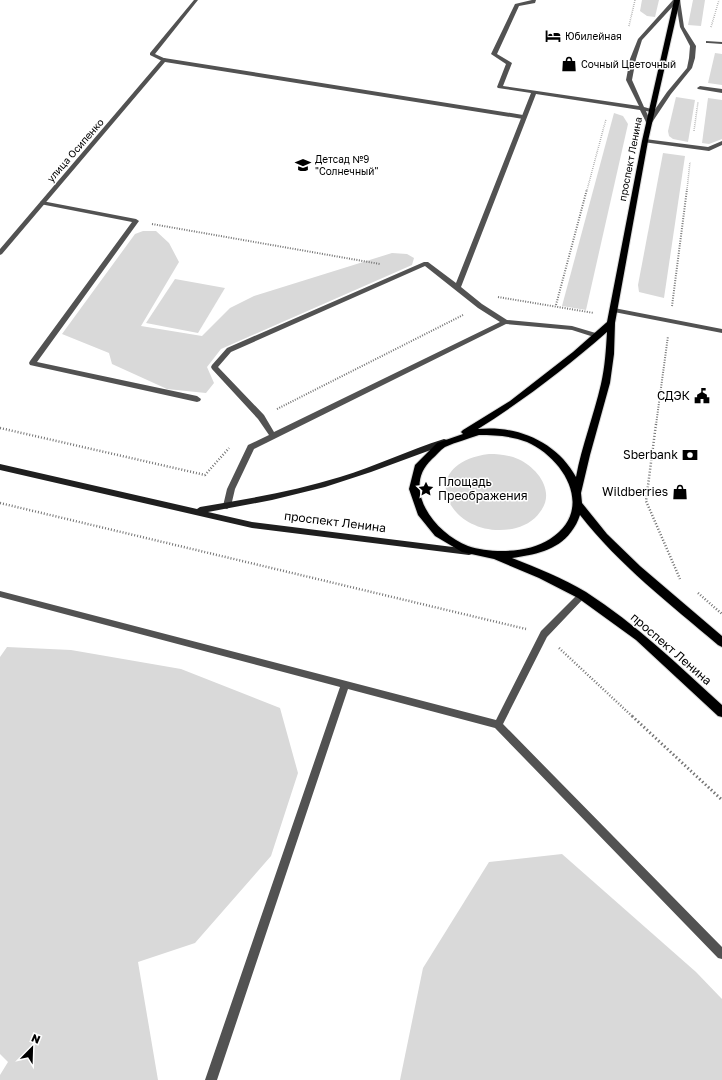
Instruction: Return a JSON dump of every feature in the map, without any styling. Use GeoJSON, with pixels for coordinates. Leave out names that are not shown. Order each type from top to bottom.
{"type":"FeatureCollection","features":[{"type":"Feature","properties":{"kind":"main road","name":"проспект Ленина"},"geometry":{"type":"LineString","coordinates":[[578,490],[586,455],[606,384],[610,354],[610,323],[614,310],[645,141],[677,0]]}},
{"type":"Feature","properties":{"kind":"main road","name":"проспект Ленина"},"geometry":{"type":"LineString","coordinates":[[461,435],[513,403],[597,336],[610,323]]}},
{"type":"Feature","properties":{"kind":"main road"},"geometry":{"type":"LineString","coordinates":[[479,432],[498,432],[517,435],[535,441],[550,450],[563,462],[572,476],[578,490],[578,505],[573,520],[564,533],[551,543],[534,551],[514,555],[494,556],[473,552],[454,545],[438,534],[425,521],[417,507],[414,492],[415,477],[421,463],[431,451],[445,442],[461,435],[479,432]]}},
{"type":"Feature","properties":{"kind":"main road","name":"проспект Ленина"},"geometry":{"type":"LineString","coordinates":[[195,511],[272,497],[344,479],[445,442]]}},
{"type":"Feature","properties":{"kind":"main road","name":"проспект Ленина"},"geometry":{"type":"LineString","coordinates":[[0,467],[252,525],[473,552]]}},
{"type":"Feature","properties":{"kind":"main road"},"geometry":{"type":"LineString","coordinates":[[578,505],[603,537],[636,569],[722,642]]}},
{"type":"Feature","properties":{"kind":"main road","name":"проспект Ленина"},"geometry":{"type":"LineString","coordinates":[[494,556],[543,575],[582,595],[640,637],[722,712]]}},
{"type":"Feature","properties":{"kind":"street"},"geometry":{"type":"LineString","coordinates":[[196,0],[152,54],[164,60],[523,117]]}},
{"type":"Feature","properties":{"kind":"street"},"geometry":{"type":"LineString","coordinates":[[534,0],[533,2],[517,5],[494,54],[509,63],[500,87],[652,110]]}},
{"type":"Feature","properties":{"kind":"street"},"geometry":{"type":"LineString","coordinates":[[649,123],[629,80],[633,59],[640,40],[677,0]]}},
{"type":"Feature","properties":{"kind":"street"},"geometry":{"type":"LineString","coordinates":[[649,123],[669,92],[689,68],[692,58],[693,46],[682,27],[677,0]]}},
{"type":"Feature","properties":{"kind":"street"},"geometry":{"type":"LineString","coordinates":[[708,42],[722,44]]}},
{"type":"Feature","properties":{"kind":"street","name":"улица Осипенко"},"geometry":{"type":"LineString","coordinates":[[0,253],[164,60]]}},
{"type":"Feature","properties":{"kind":"street"},"geometry":{"type":"LineString","coordinates":[[700,88],[722,91]]}},
{"type":"Feature","properties":{"kind":"street"},"geometry":{"type":"LineString","coordinates":[[457,288],[534,92]]}},
{"type":"Feature","properties":{"kind":"street"},"geometry":{"type":"LineString","coordinates":[[645,141],[709,149],[722,143]]}},
{"type":"Feature","properties":{"kind":"street"},"geometry":{"type":"LineString","coordinates":[[42,202],[136,221],[32,363],[197,400]]}},
{"type":"Feature","properties":{"kind":"street"},"geometry":{"type":"LineString","coordinates":[[273,436],[261,417],[214,367],[229,350],[426,263],[480,306],[505,322],[572,328],[597,336]]}},
{"type":"Feature","properties":{"kind":"street"},"geometry":{"type":"LineString","coordinates":[[614,310],[722,331]]}},
{"type":"Feature","properties":{"kind":"street"},"geometry":{"type":"LineString","coordinates":[[227,506],[231,489],[251,447],[505,322]]}},
{"type":"Feature","properties":{"kind":"street"},"geometry":{"type":"LineString","coordinates":[[0,594],[498,725],[722,954]]}},
{"type":"Feature","properties":{"kind":"street"},"geometry":{"type":"LineString","coordinates":[[498,725],[544,634],[582,595]]}},
{"type":"Feature","properties":{"kind":"street"},"geometry":{"type":"LineString","coordinates":[[211,1080],[345,685]]}},
{"type":"Feature","properties":{"kind":"path"},"geometry":{"type":"LineString","coordinates":[[628,28],[635,0]]}},
{"type":"Feature","properties":{"kind":"path"},"geometry":{"type":"LineString","coordinates":[[708,42],[708,36],[718,0]]}},
{"type":"Feature","properties":{"kind":"path"},"geometry":{"type":"LineString","coordinates":[[683,581],[679,578],[646,500],[691,147],[700,88]]}},
{"type":"Feature","properties":{"kind":"path"},"geometry":{"type":"LineString","coordinates":[[261,417],[500,296],[556,305],[610,103]]}},
{"type":"Feature","properties":{"kind":"path"},"geometry":{"type":"LineString","coordinates":[[136,221],[411,270]]}},
{"type":"Feature","properties":{"kind":"path"},"geometry":{"type":"LineString","coordinates":[[0,428],[205,475],[232,445]]}},
{"type":"Feature","properties":{"kind":"path"},"geometry":{"type":"LineString","coordinates":[[0,503],[544,634],[722,800]]}},
{"type":"Feature","properties":{"kind":"path"},"geometry":{"type":"LineString","coordinates":[[694,590],[722,614]]}},
{"type":"Feature","properties":{"kind":"shaded area"},"geometry":{"type":"Polygon","coordinates":[[[642,0],[659,0],[655,17],[647,16],[640,11],[642,0]]]}},
{"type":"Feature","properties":{"kind":"shaded area"},"geometry":{"type":"Polygon","coordinates":[[[693,0],[705,0],[701,26],[688,25],[693,0]]]}},
{"type":"Feature","properties":{"kind":"shaded area"},"geometry":{"type":"Polygon","coordinates":[[[715,53],[722,54],[722,85],[708,83],[715,53]]]}},
{"type":"Feature","properties":{"kind":"shaded area"},"geometry":{"type":"Polygon","coordinates":[[[676,97],[695,100],[688,142],[673,139],[669,136],[668,131],[676,97]]]}},
{"type":"Feature","properties":{"kind":"shaded area"},"geometry":{"type":"Polygon","coordinates":[[[708,98],[722,100],[722,139],[709,144],[702,143],[708,98]]]}},
{"type":"Feature","properties":{"kind":"shaded area"},"geometry":{"type":"Polygon","coordinates":[[[614,113],[623,116],[628,124],[586,310],[562,306],[614,113]]]}},
{"type":"Feature","properties":{"kind":"shaded area"},"geometry":{"type":"Polygon","coordinates":[[[663,153],[685,156],[664,298],[639,292],[638,285],[663,153]]]}},
{"type":"Feature","properties":{"kind":"shaded area"},"geometry":{"type":"Polygon","coordinates":[[[143,231],[156,231],[169,243],[179,262],[141,326],[202,336],[230,308],[254,296],[392,253],[407,254],[414,258],[412,265],[221,349],[207,367],[214,383],[206,393],[167,389],[112,364],[109,353],[62,334],[135,234],[143,231]]]}},
{"type":"Feature","properties":{"kind":"shaded area"},"geometry":{"type":"Polygon","coordinates":[[[175,279],[225,288],[198,333],[146,323],[175,279]]]}},
{"type":"Feature","properties":{"kind":"shaded area"},"geometry":{"type":"Polygon","coordinates":[[[489,454],[504,455],[518,459],[532,468],[542,481],[546,497],[544,504],[538,515],[520,527],[512,529],[490,529],[471,523],[457,513],[448,499],[446,485],[451,471],[465,461],[489,454]]]}},
{"type":"Feature","properties":{"kind":"shaded area"},"geometry":{"type":"Polygon","coordinates":[[[7,647],[71,650],[181,669],[280,708],[298,773],[271,856],[195,943],[138,962],[158,1080],[0,1080],[0,1075],[8,1062],[0,1054],[0,657],[7,647]]]}},
{"type":"Feature","properties":{"kind":"shaded area"},"geometry":{"type":"Polygon","coordinates":[[[562,854],[696,972],[722,999],[722,1080],[400,1080],[423,968],[489,862],[562,854]]]}},
{"type":"Feature","properties":{"kind":"place","name":"Юбилейная"},"geometry":{"type":"Point","coordinates":[553,36]}},
{"type":"Feature","properties":{"kind":"place","name":"Сочный Цветочный"},"geometry":{"type":"Point","coordinates":[569,64]}},
{"type":"Feature","properties":{"kind":"place","name":"Детсад №9 \"Солнечный\""},"geometry":{"type":"Point","coordinates":[303,165]}},
{"type":"Feature","properties":{"kind":"place","name":"СДЭК"},"geometry":{"type":"Point","coordinates":[702,396]}},
{"type":"Feature","properties":{"kind":"place","name":"Sberbank"},"geometry":{"type":"Point","coordinates":[690,455]}},
{"type":"Feature","properties":{"kind":"place","name":"Площадь Преображения"},"geometry":{"type":"Point","coordinates":[426,489]}},
{"type":"Feature","properties":{"kind":"place","name":"Wildberries"},"geometry":{"type":"Point","coordinates":[680,492]}}]}
